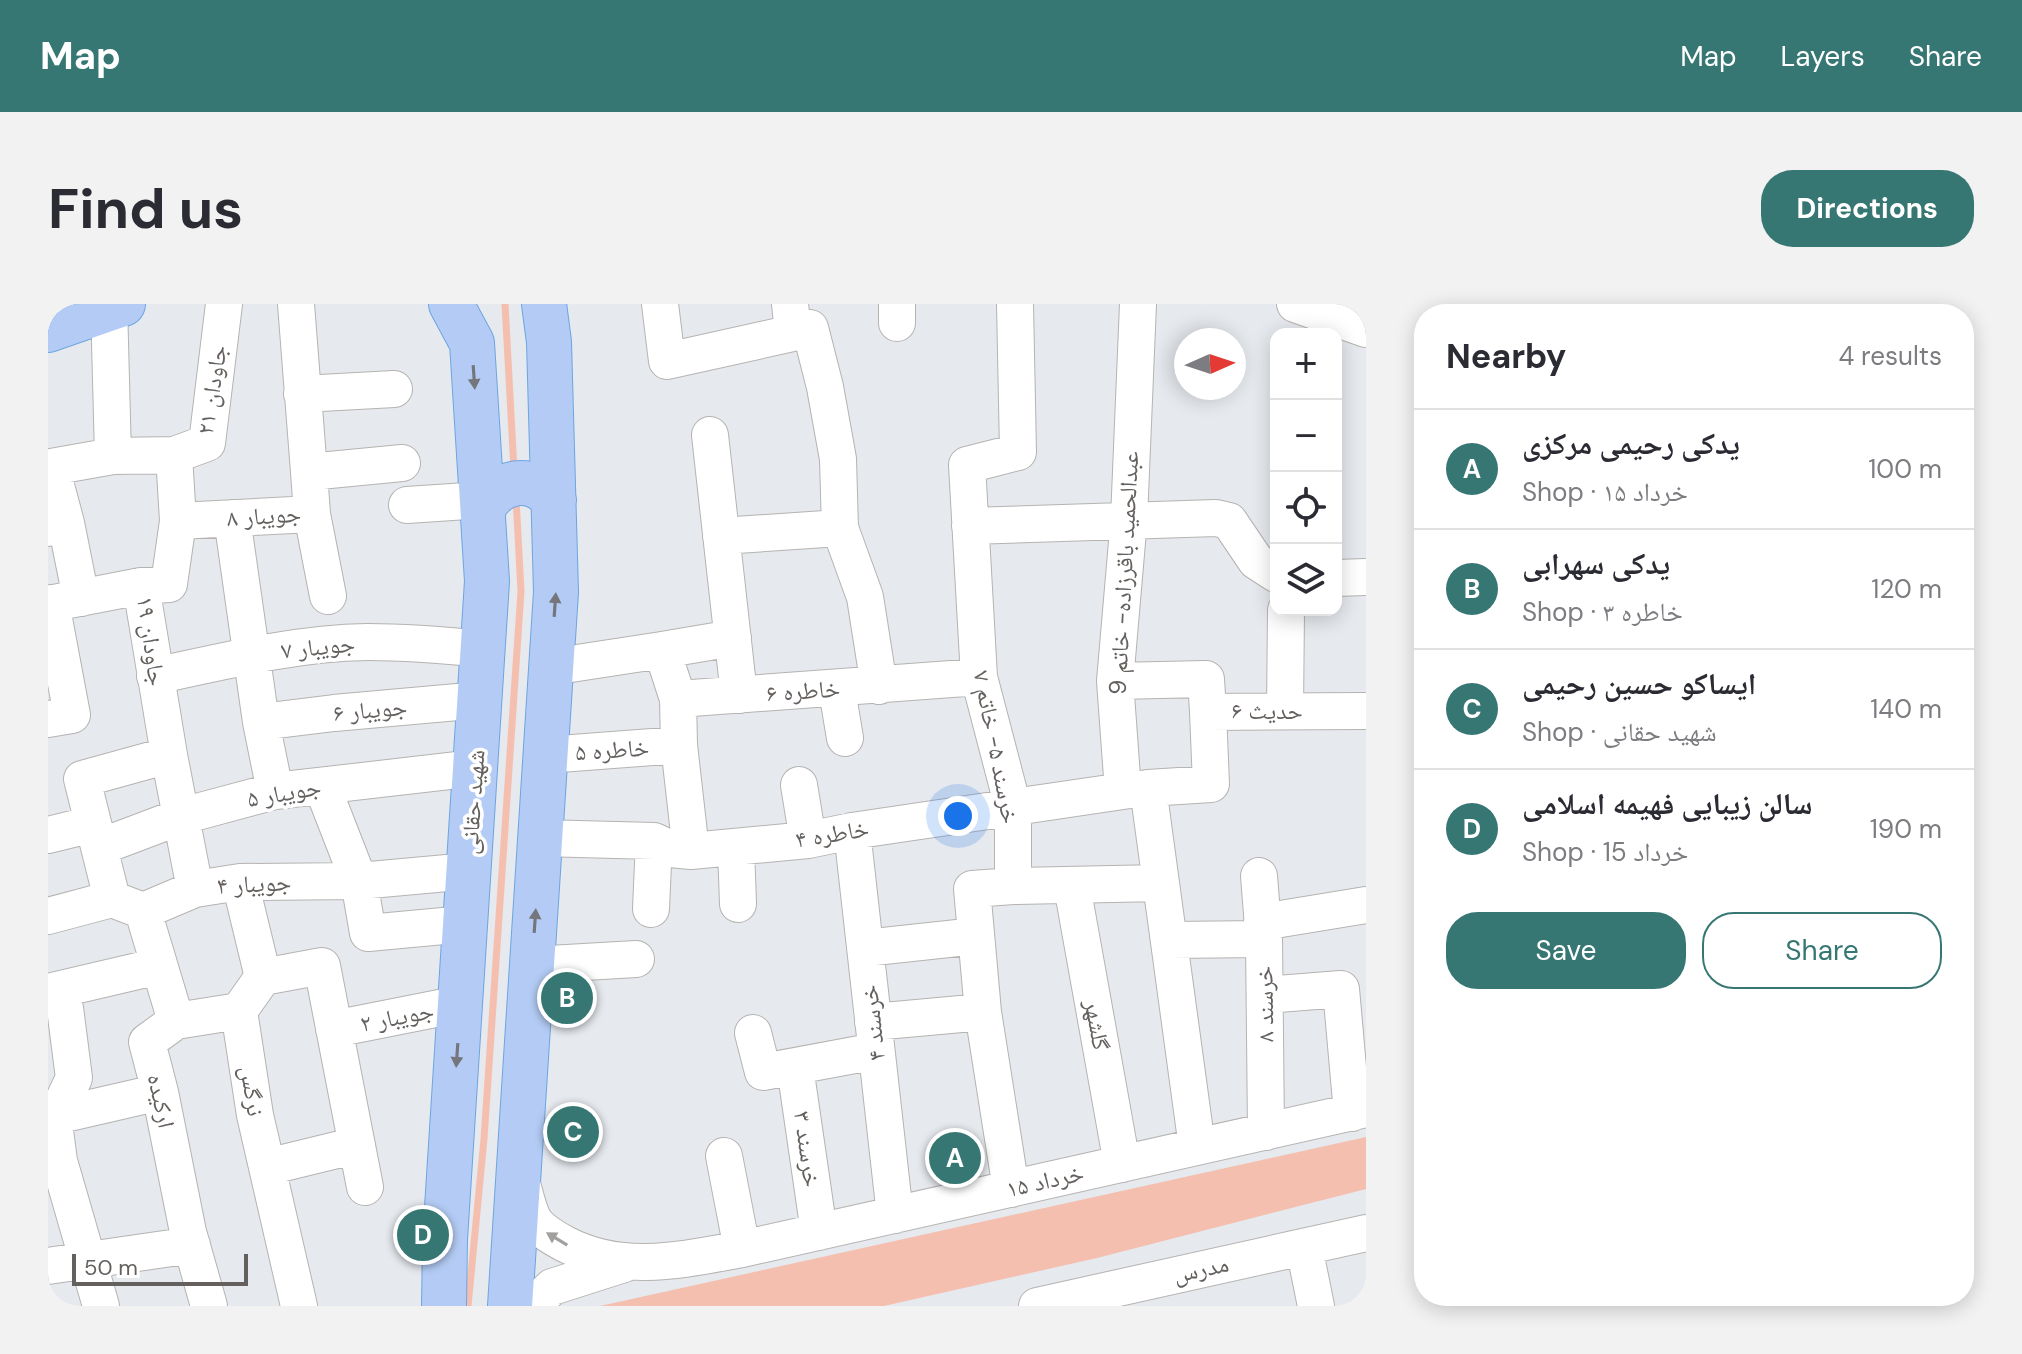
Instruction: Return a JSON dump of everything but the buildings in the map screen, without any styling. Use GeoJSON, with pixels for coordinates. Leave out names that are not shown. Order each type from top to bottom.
{"type":"FeatureCollection","features":[{"type":"Feature","properties":{"kind":"main road","name":"شهید حقانی"},"geometry":{"type":"LineString","coordinates":[[444,1306],[445,1239],[487,581],[472,343],[451,304]]}},
{"type":"Feature","properties":{"kind":"main road"},"geometry":{"type":"LineString","coordinates":[[510,1306],[556,592],[549,304]]}},
{"type":"Feature","properties":{"kind":"main road"},"geometry":{"type":"LineString","coordinates":[[48,330],[114,306]]}},
{"type":"Feature","properties":{"kind":"main road"},"geometry":{"type":"LineString","coordinates":[[483,504],[492,493],[521,483],[535,484],[554,500]]}},
{"type":"Feature","properties":{"kind":"main road"},"geometry":{"type":"LineString","coordinates":[[410,1306],[430,1284],[445,1239]]}},
{"type":"Feature","properties":{"kind":"street","name":"جاودان ۲۱"},"geometry":{"type":"LineString","coordinates":[[174,455],[207,443],[224,304]]}},
{"type":"Feature","properties":{"kind":"street"},"geometry":{"type":"LineString","coordinates":[[296,304],[309,472]]}},
{"type":"Feature","properties":{"kind":"street"},"geometry":{"type":"LineString","coordinates":[[660,304],[667,361],[791,318],[810,328],[822,372],[838,459],[840,528],[865,597],[879,686]]}},
{"type":"Feature","properties":{"kind":"street","name":"خرسند ۵- خاتم ۷"},"geometry":{"type":"LineString","coordinates":[[1013,886],[1013,807],[979,677],[967,465],[1018,452],[1015,304]]}},
{"type":"Feature","properties":{"kind":"street","name":"عبدالحمید باقرزاده- خاتم 9"},"geometry":{"type":"LineString","coordinates":[[1138,304],[1129,519],[1115,681],[1136,790],[1161,883],[1197,1147]]}},
{"type":"Feature","properties":{"kind":"street"},"geometry":{"type":"LineString","coordinates":[[1295,304],[1366,329]]}},
{"type":"Feature","properties":{"kind":"street"},"geometry":{"type":"LineString","coordinates":[[113,456],[114,306]]}},
{"type":"Feature","properties":{"kind":"street"},"geometry":{"type":"LineString","coordinates":[[302,394],[394,389]]}},
{"type":"Feature","properties":{"kind":"street"},"geometry":{"type":"LineString","coordinates":[[710,435],[739,695]]}},
{"type":"Feature","properties":{"kind":"street"},"geometry":{"type":"LineString","coordinates":[[48,719],[72,715],[50,466],[113,456],[174,455]]}},
{"type":"Feature","properties":{"kind":"street","name":"جاودان ۱۹"},"geometry":{"type":"LineString","coordinates":[[174,455],[178,521],[169,584],[141,586],[182,816]]}},
{"type":"Feature","properties":{"kind":"street","name":"جویبار ۸"},"geometry":{"type":"LineString","coordinates":[[178,521],[312,514],[309,472],[402,463]]}},
{"type":"Feature","properties":{"kind":"street"},"geometry":{"type":"LineString","coordinates":[[407,505],[483,504]]}},
{"type":"Feature","properties":{"kind":"street"},"geometry":{"type":"LineString","coordinates":[[312,514],[328,596]]}},
{"type":"Feature","properties":{"kind":"street"},"geometry":{"type":"LineString","coordinates":[[232,518],[261,722],[275,791]]}},
{"type":"Feature","properties":{"kind":"street"},"geometry":{"type":"LineString","coordinates":[[970,526],[1216,518],[1229,521],[1256,561],[1270,570]]}},
{"type":"Feature","properties":{"kind":"street"},"geometry":{"type":"LineString","coordinates":[[721,536],[840,528]]}},
{"type":"Feature","properties":{"kind":"street"},"geometry":{"type":"LineString","coordinates":[[1342,578],[1366,577]]}},
{"type":"Feature","properties":{"kind":"street"},"geometry":{"type":"LineString","coordinates":[[60,602],[141,586]]}},
{"type":"Feature","properties":{"kind":"street"},"geometry":{"type":"LineString","coordinates":[[1285,711],[1286,616]]}},
{"type":"Feature","properties":{"kind":"street"},"geometry":{"type":"LineString","coordinates":[[551,667],[733,638]]}},
{"type":"Feature","properties":{"kind":"street","name":"جویبار ۷"},"geometry":{"type":"LineString","coordinates":[[155,676],[252,655],[364,642],[425,643],[483,649]]}},
{"type":"Feature","properties":{"kind":"street"},"geometry":{"type":"LineString","coordinates":[[662,650],[678,699],[679,745],[691,851]]}},
{"type":"Feature","properties":{"kind":"street","name":"خاطره ۶"},"geometry":{"type":"LineString","coordinates":[[678,699],[837,690],[979,677]]}},
{"type":"Feature","properties":{"kind":"street"},"geometry":{"type":"LineString","coordinates":[[1115,681],[1206,679],[1208,712]]}},
{"type":"Feature","properties":{"kind":"street"},"geometry":{"type":"LineString","coordinates":[[837,690],[845,738]]}},
{"type":"Feature","properties":{"kind":"street","name":"جویبار ۶"},"geometry":{"type":"LineString","coordinates":[[261,722],[480,700]]}},
{"type":"Feature","properties":{"kind":"street","name":"حدیث ۶"},"geometry":{"type":"LineString","coordinates":[[1136,790],[1211,784],[1208,712],[1366,711]]}},
{"type":"Feature","properties":{"kind":"street","name":"خاطره ۵"},"geometry":{"type":"LineString","coordinates":[[546,755],[679,745]]}},
{"type":"Feature","properties":{"kind":"street"},"geometry":{"type":"LineString","coordinates":[[169,755],[82,779],[97,836],[159,966],[176,1021],[239,1011],[263,977],[322,966],[365,1187]]}},
{"type":"Feature","properties":{"kind":"street","name":"جویبار ۵"},"geometry":{"type":"LineString","coordinates":[[48,835],[97,836],[275,791],[475,768]]}},
{"type":"Feature","properties":{"kind":"street"},"geometry":{"type":"LineString","coordinates":[[799,785],[808,840]]}},
{"type":"Feature","properties":{"kind":"street"},"geometry":{"type":"LineString","coordinates":[[322,786],[359,881],[368,933],[465,924]]}},
{"type":"Feature","properties":{"kind":"street","name":"خاطره ۴"},"geometry":{"type":"LineString","coordinates":[[540,838],[654,841],[671,849],[691,851],[808,840],[1136,790]]}},
{"type":"Feature","properties":{"kind":"street"},"geometry":{"type":"LineString","coordinates":[[182,816],[195,889]]}},
{"type":"Feature","properties":{"kind":"street","name":"خرسند ۴"},"geometry":{"type":"LineString","coordinates":[[852,831],[895,1215]]}},
{"type":"Feature","properties":{"kind":"street"},"geometry":{"type":"LineString","coordinates":[[651,909],[654,841]]}},
{"type":"Feature","properties":{"kind":"street"},"geometry":{"type":"LineString","coordinates":[[736,847],[738,904]]}},
{"type":"Feature","properties":{"kind":"street","name":"جویبار ۴"},"geometry":{"type":"LineString","coordinates":[[48,916],[128,905],[240,882],[359,881],[469,871]]}},
{"type":"Feature","properties":{"kind":"street","name":"خرسند ۸"},"geometry":{"type":"LineString","coordinates":[[1259,876],[1265,995],[1266,1132]]}},
{"type":"Feature","properties":{"kind":"street"},"geometry":{"type":"LineString","coordinates":[[240,882],[263,977]]}},
{"type":"Feature","properties":{"kind":"street"},"geometry":{"type":"LineString","coordinates":[[1011,1189],[983,1012],[972,889],[1161,883]]}},
{"type":"Feature","properties":{"kind":"street","name":"گلشهر"},"geometry":{"type":"LineString","coordinates":[[1072,886],[1122,1164]]}},
{"type":"Feature","properties":{"kind":"street"},"geometry":{"type":"LineString","coordinates":[[1169,940],[1263,931],[1366,905]]}},
{"type":"Feature","properties":{"kind":"street"},"geometry":{"type":"LineString","coordinates":[[865,948],[976,936]]}},
{"type":"Feature","properties":{"kind":"street"},"geometry":{"type":"LineString","coordinates":[[532,965],[636,959]]}},
{"type":"Feature","properties":{"kind":"street"},"geometry":{"type":"LineString","coordinates":[[101,1306],[59,1161],[55,1131],[61,1080],[52,1001],[159,966]]}},
{"type":"Feature","properties":{"kind":"street"},"geometry":{"type":"LineString","coordinates":[[1265,995],[1341,989],[1359,1111]]}},
{"type":"Feature","properties":{"kind":"street","name":"جویبار ۲"},"geometry":{"type":"LineString","coordinates":[[334,1029],[460,1004]]}},
{"type":"Feature","properties":{"kind":"street","name":"نرگس"},"geometry":{"type":"LineString","coordinates":[[239,1011],[255,1115],[299,1306]]}},
{"type":"Feature","properties":{"kind":"street"},"geometry":{"type":"LineString","coordinates":[[753,1033],[763,1072],[795,1067],[875,1037],[983,1012]]}},
{"type":"Feature","properties":{"kind":"street","name":"ارکیده"},"geometry":{"type":"LineString","coordinates":[[176,1021],[147,1042],[192,1245],[209,1306]]}},
{"type":"Feature","properties":{"kind":"street","name":"خرسند ۳"},"geometry":{"type":"LineString","coordinates":[[795,1067],[819,1232]]}},
{"type":"Feature","properties":{"kind":"street"},"geometry":{"type":"LineString","coordinates":[[56,1116],[160,1092]]}},
{"type":"Feature","properties":{"kind":"street","name":"۱۵ خرداد"},"geometry":{"type":"LineString","coordinates":[[630,1263],[678,1261],[742,1249],[1359,1111]]}},
{"type":"Feature","properties":{"kind":"street"},"geometry":{"type":"LineString","coordinates":[[267,1167],[357,1145]]}},
{"type":"Feature","properties":{"kind":"street"},"geometry":{"type":"LineString","coordinates":[[724,1156],[742,1249]]}},
{"type":"Feature","properties":{"kind":"street"},"geometry":{"type":"LineString","coordinates":[[518,1171],[534,1220],[548,1235],[588,1255],[630,1263]]}},
{"type":"Feature","properties":{"kind":"street","name":"مدرس"},"geometry":{"type":"LineString","coordinates":[[1037,1306],[1180,1290],[1304,1247],[1366,1233]]}},
{"type":"Feature","properties":{"kind":"street"},"geometry":{"type":"LineString","coordinates":[[48,1266],[192,1245]]}},
{"type":"Feature","properties":{"kind":"street"},"geometry":{"type":"LineString","coordinates":[[1304,1247],[1316,1306]]}},
{"type":"Feature","properties":{"kind":"street"},"geometry":{"type":"LineString","coordinates":[[532,1306],[552,1287],[630,1263]]}},
{"type":"Feature","properties":{"kind":"shaded area"},"geometry":{"type":"Polygon","coordinates":[[[1366,1137],[1366,1189],[1097,1258],[884,1306],[600,1306],[1366,1137]]]}},
{"type":"Feature","properties":{"kind":"waterway"},"geometry":{"type":"LineString","coordinates":[[505,304],[514,470]]}},
{"type":"Feature","properties":{"kind":"waterway"},"geometry":{"type":"LineString","coordinates":[[468,1306],[484,1139],[521,591],[516,498]]}},
{"type":"Feature","properties":{"kind":"place","name":"یدکی سهرابی"},"geometry":{"type":"Point","coordinates":[567,998]}},
{"type":"Feature","properties":{"kind":"place","name":"ایساکو حسین رحیمی"},"geometry":{"type":"Point","coordinates":[573,1132]}},
{"type":"Feature","properties":{"kind":"place","name":"یدکی رحیمی مرکزی"},"geometry":{"type":"Point","coordinates":[955,1158]}},
{"type":"Feature","properties":{"kind":"place","name":"سالن زیبایی فهیمه اسلامی"},"geometry":{"type":"Point","coordinates":[423,1235]}}]}
